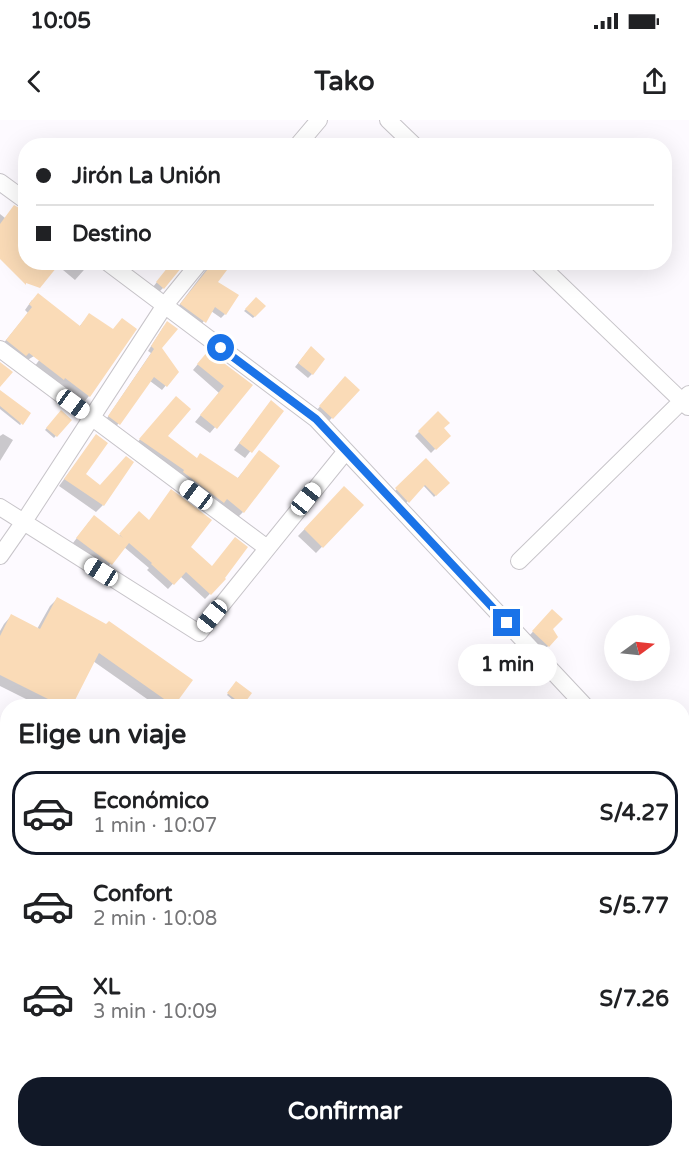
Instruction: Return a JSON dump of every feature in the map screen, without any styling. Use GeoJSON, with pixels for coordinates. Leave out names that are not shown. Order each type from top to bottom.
{"type":"FeatureCollection","features":[{"type":"Feature","properties":{"kind":"street"},"geometry":{"type":"LineString","coordinates":[[304,138],[319,120]]}},
{"type":"Feature","properties":{"kind":"street"},"geometry":{"type":"LineString","coordinates":[[388,120],[407,138]]}},
{"type":"Feature","properties":{"kind":"street"},"geometry":{"type":"LineString","coordinates":[[0,182],[18,195]]}},
{"type":"Feature","properties":{"kind":"street"},"geometry":{"type":"LineString","coordinates":[[118,270],[316,419],[578,699]]}},
{"type":"Feature","properties":{"kind":"street"},"geometry":{"type":"LineString","coordinates":[[0,556],[165,305],[193,270]]}},
{"type":"Feature","properties":{"kind":"street"},"geometry":{"type":"LineString","coordinates":[[519,561],[686,401],[546,270]]}},
{"type":"Feature","properties":{"kind":"street"},"geometry":{"type":"LineString","coordinates":[[0,349],[267,548]]}},
{"type":"Feature","properties":{"kind":"street"},"geometry":{"type":"LineString","coordinates":[[0,507],[199,633],[346,451]]}},
{"type":"Feature","properties":{"kind":"building"},"geometry":{"type":"Polygon","coordinates":[[[14,205],[18,207],[18,270],[55,270],[40,288],[26,283],[26,285],[0,259],[0,224],[14,205]]]}},
{"type":"Feature","properties":{"kind":"building"},"geometry":{"type":"Polygon","coordinates":[[[166,270],[179,270],[164,289],[156,282],[166,270]]]}},
{"type":"Feature","properties":{"kind":"building"},"geometry":{"type":"Polygon","coordinates":[[[207,270],[227,270],[218,282],[239,295],[226,315],[215,307],[206,323],[180,304],[207,270]]]}},
{"type":"Feature","properties":{"kind":"building"},"geometry":{"type":"Polygon","coordinates":[[[38,293],[80,326],[89,313],[113,329],[122,318],[137,329],[90,397],[29,353],[26,356],[6,340],[32,307],[29,304],[38,293]]]}},
{"type":"Feature","properties":{"kind":"building"},"geometry":{"type":"Polygon","coordinates":[[[256,297],[266,306],[255,317],[245,309],[256,297]]]}},
{"type":"Feature","properties":{"kind":"building"},"geometry":{"type":"Polygon","coordinates":[[[167,321],[178,329],[162,348],[179,372],[167,387],[154,377],[120,425],[108,416],[154,349],[151,346],[167,321]]]}},
{"type":"Feature","properties":{"kind":"building"},"geometry":{"type":"Polygon","coordinates":[[[311,346],[325,359],[313,375],[298,363],[311,346]]]}},
{"type":"Feature","properties":{"kind":"building"},"geometry":{"type":"Polygon","coordinates":[[[208,351],[253,385],[217,429],[200,415],[224,386],[197,364],[208,351]]]}},
{"type":"Feature","properties":{"kind":"building"},"geometry":{"type":"Polygon","coordinates":[[[0,362],[13,372],[0,387],[0,362]]]}},
{"type":"Feature","properties":{"kind":"building"},"geometry":{"type":"Polygon","coordinates":[[[345,376],[360,390],[333,419],[319,406],[345,376]]]}},
{"type":"Feature","properties":{"kind":"building"},"geometry":{"type":"Polygon","coordinates":[[[0,390],[31,413],[23,425],[0,406],[0,390]]]}},
{"type":"Feature","properties":{"kind":"building"},"geometry":{"type":"Polygon","coordinates":[[[176,396],[191,409],[168,436],[197,458],[200,453],[238,478],[259,450],[280,466],[244,513],[227,499],[224,503],[183,472],[184,470],[139,439],[176,396]]]}},
{"type":"Feature","properties":{"kind":"building"},"geometry":{"type":"Polygon","coordinates":[[[271,400],[284,411],[252,453],[239,443],[271,400]]]}},
{"type":"Feature","properties":{"kind":"building"},"geometry":{"type":"Polygon","coordinates":[[[61,410],[72,420],[57,437],[46,428],[61,410]]]}},
{"type":"Feature","properties":{"kind":"building"},"geometry":{"type":"Polygon","coordinates":[[[438,411],[450,423],[444,428],[451,436],[436,450],[418,431],[438,411]]]}},
{"type":"Feature","properties":{"kind":"building"},"geometry":{"type":"Polygon","coordinates":[[[96,434],[108,443],[86,474],[100,485],[126,456],[134,462],[104,506],[64,479],[96,434]]]}},
{"type":"Feature","properties":{"kind":"building"},"geometry":{"type":"Polygon","coordinates":[[[426,458],[450,483],[436,496],[425,485],[409,503],[395,488],[426,458]]]}},
{"type":"Feature","properties":{"kind":"building"},"geometry":{"type":"Polygon","coordinates":[[[344,486],[364,505],[323,548],[304,529],[344,486]]]}},
{"type":"Feature","properties":{"kind":"building"},"geometry":{"type":"Polygon","coordinates":[[[171,489],[212,520],[191,547],[212,566],[235,537],[248,547],[226,579],[211,595],[186,572],[174,585],[129,543],[112,565],[76,538],[94,515],[123,538],[119,534],[139,511],[149,520],[171,489]]]}},
{"type":"Feature","properties":{"kind":"building"},"geometry":{"type":"Polygon","coordinates":[[[57,597],[106,624],[109,621],[193,680],[179,699],[164,699],[99,653],[76,699],[48,699],[0,675],[0,636],[11,614],[40,629],[57,597]]]}},
{"type":"Feature","properties":{"kind":"building"},"geometry":{"type":"Polygon","coordinates":[[[552,609],[563,619],[553,629],[558,637],[549,647],[532,631],[552,609]]]}},
{"type":"Feature","properties":{"kind":"building"},"geometry":{"type":"Polygon","coordinates":[[[236,681],[252,693],[248,699],[235,699],[227,693],[236,681]]]}},
{"type":"Feature","properties":{"kind":"route"},"geometry":{"type":"LineString","coordinates":[[221,348],[316,419],[507,623]]}}]}
